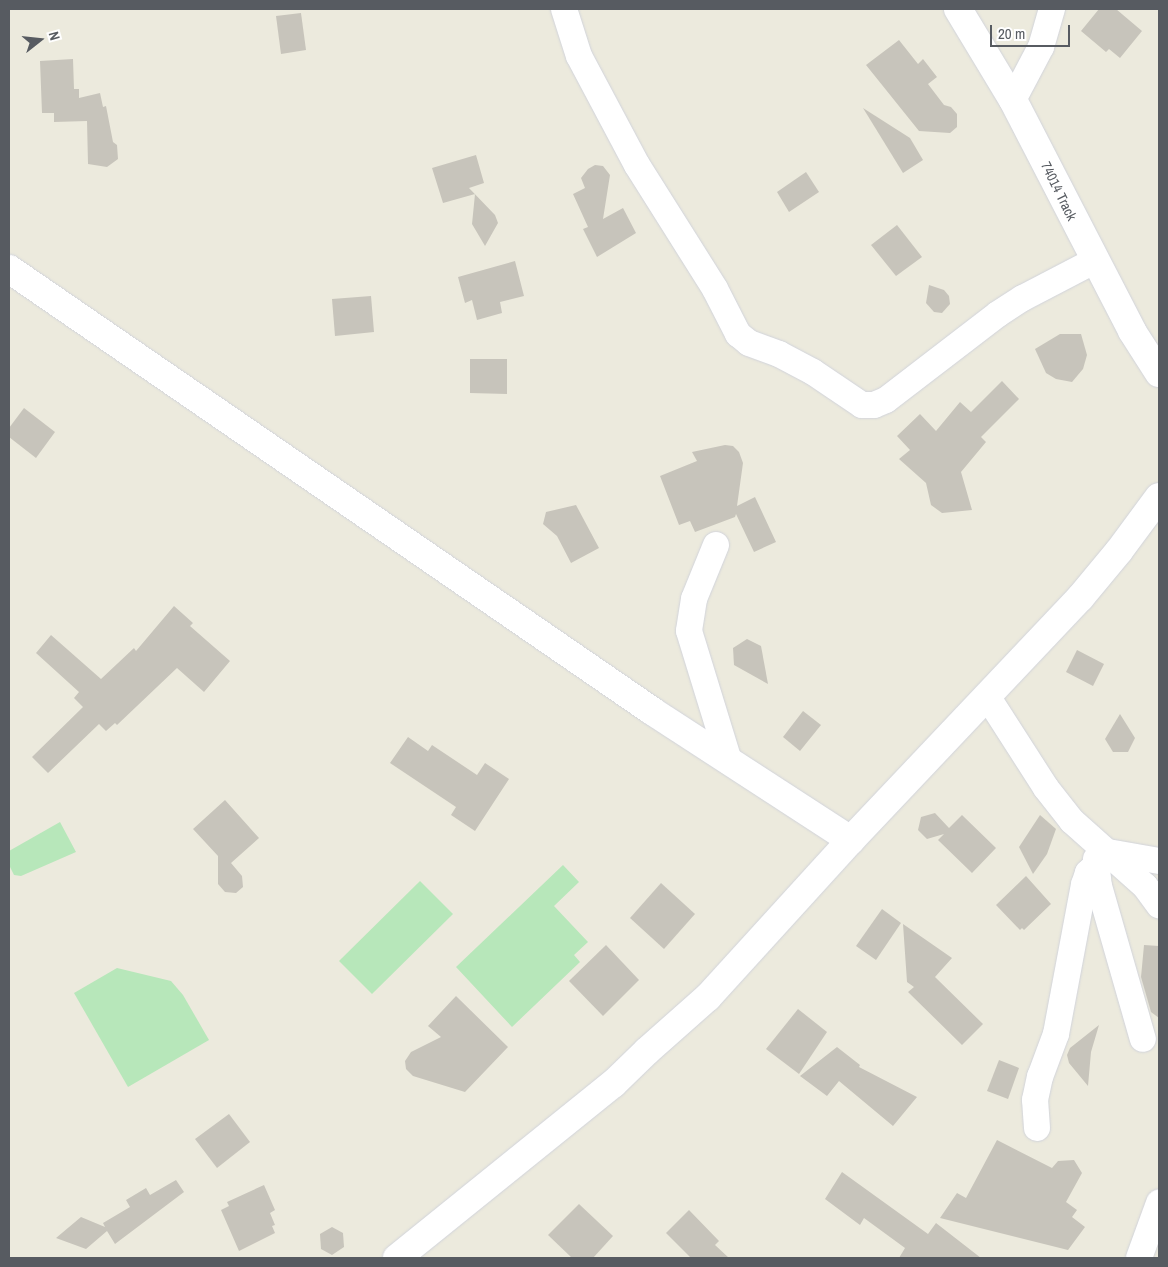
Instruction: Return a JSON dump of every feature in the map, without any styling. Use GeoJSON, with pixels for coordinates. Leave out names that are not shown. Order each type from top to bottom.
{"type":"FeatureCollection","features":[{"type":"Feature","properties":{"kind":"street"},"geometry":{"type":"LineString","coordinates":[[564,9],[579,56],[637,165],[715,289],[738,334],[749,343],[779,354],[813,372],[862,405],[874,405],[886,400],[998,314],[1023,298],[1094,260]]}},
{"type":"Feature","properties":{"kind":"street","name":"74014 Track"},"geometry":{"type":"LineString","coordinates":[[958,9],[1046,162],[1094,260],[1132,331],[1159,373]]}},
{"type":"Feature","properties":{"kind":"street"},"geometry":{"type":"LineString","coordinates":[[1012,100],[1041,47],[1052,9]]}},
{"type":"Feature","properties":{"kind":"street"},"geometry":{"type":"LineString","coordinates":[[9,269],[652,712],[851,840]]}},
{"type":"Feature","properties":{"kind":"street"},"geometry":{"type":"LineString","coordinates":[[9,295],[38,289]]}},
{"type":"Feature","properties":{"kind":"street"},"geometry":{"type":"LineString","coordinates":[[397,1258],[613,1084],[647,1050],[708,997],[851,840],[1085,591],[1159,497]]}},
{"type":"Feature","properties":{"kind":"street"},"geometry":{"type":"LineString","coordinates":[[716,545],[694,599],[689,631],[729,761]]}},
{"type":"Feature","properties":{"kind":"street"},"geometry":{"type":"LineString","coordinates":[[987,696],[1046,788],[1072,821],[1100,854],[1146,886],[1159,905]]}},
{"type":"Feature","properties":{"kind":"street"},"geometry":{"type":"LineString","coordinates":[[1100,854],[1159,861]]}},
{"type":"Feature","properties":{"kind":"street"},"geometry":{"type":"LineString","coordinates":[[1100,854],[1143,1039]]}},
{"type":"Feature","properties":{"kind":"street"},"geometry":{"type":"LineString","coordinates":[[1037,1128],[1035,1100],[1040,1077],[1056,1034],[1084,885],[1088,873],[1100,854]]}},
{"type":"Feature","properties":{"kind":"street"},"geometry":{"type":"LineString","coordinates":[[1139,1258],[1159,1203]]}},
{"type":"Feature","properties":{"kind":"green space"},"geometry":{"type":"Polygon","coordinates":[[[60,822],[76,852],[21,876],[14,875],[9,865],[9,851],[60,822]]]}},
{"type":"Feature","properties":{"kind":"green space"},"geometry":{"type":"Polygon","coordinates":[[[563,865],[579,882],[554,906],[588,942],[574,955],[580,962],[512,1027],[456,967],[563,865]]]}},
{"type":"Feature","properties":{"kind":"green space"},"geometry":{"type":"Polygon","coordinates":[[[420,881],[453,914],[372,994],[339,961],[420,881]]]}},
{"type":"Feature","properties":{"kind":"green space"},"geometry":{"type":"Polygon","coordinates":[[[117,968],[171,981],[183,995],[209,1040],[128,1087],[74,993],[117,968]]]}},
{"type":"Feature","properties":{"kind":"building"},"geometry":{"type":"Polygon","coordinates":[[[1099,9],[1116,9],[1142,31],[1120,58],[1109,49],[1106,52],[1081,31],[1099,9]]]}},
{"type":"Feature","properties":{"kind":"building"},"geometry":{"type":"Polygon","coordinates":[[[301,13],[306,50],[281,54],[276,16],[301,13]]]}},
{"type":"Feature","properties":{"kind":"building"},"geometry":{"type":"Polygon","coordinates":[[[899,40],[918,64],[923,59],[937,77],[928,84],[944,105],[951,107],[957,114],[957,127],[950,133],[919,131],[866,65],[899,40]]]}},
{"type":"Feature","properties":{"kind":"building"},"geometry":{"type":"Polygon","coordinates":[[[73,59],[74,89],[79,89],[79,98],[100,93],[103,107],[106,106],[113,142],[117,145],[118,159],[107,167],[88,164],[87,121],[54,122],[54,113],[42,113],[40,61],[73,59]]]}},
{"type":"Feature","properties":{"kind":"building"},"geometry":{"type":"Polygon","coordinates":[[[863,108],[910,138],[923,160],[903,173],[863,108]]]}},
{"type":"Feature","properties":{"kind":"building"},"geometry":{"type":"Polygon","coordinates":[[[476,155],[484,183],[469,188],[475,194],[443,203],[432,168],[476,155]]]}},
{"type":"Feature","properties":{"kind":"building"},"geometry":{"type":"Polygon","coordinates":[[[595,165],[603,166],[610,175],[603,219],[623,208],[636,233],[597,257],[583,229],[588,227],[573,194],[585,188],[581,178],[588,169],[595,165]]]}},
{"type":"Feature","properties":{"kind":"building"},"geometry":{"type":"Polygon","coordinates":[[[806,172],[819,192],[789,212],[777,192],[806,172]]]}},
{"type":"Feature","properties":{"kind":"building"},"geometry":{"type":"Polygon","coordinates":[[[475,194],[495,215],[498,223],[485,246],[472,224],[475,194]]]}},
{"type":"Feature","properties":{"kind":"building"},"geometry":{"type":"Polygon","coordinates":[[[897,225],[922,257],[896,276],[871,245],[897,225]]]}},
{"type":"Feature","properties":{"kind":"building"},"geometry":{"type":"Polygon","coordinates":[[[515,261],[524,296],[500,302],[502,313],[477,320],[472,300],[465,303],[458,277],[515,261]]]}},
{"type":"Feature","properties":{"kind":"building"},"geometry":{"type":"Polygon","coordinates":[[[929,285],[944,290],[949,296],[950,304],[942,313],[934,312],[926,303],[929,285]]]}},
{"type":"Feature","properties":{"kind":"building"},"geometry":{"type":"Polygon","coordinates":[[[371,296],[374,332],[335,336],[332,299],[371,296]]]}},
{"type":"Feature","properties":{"kind":"building"},"geometry":{"type":"Polygon","coordinates":[[[1060,334],[1081,334],[1087,355],[1083,369],[1072,382],[1056,379],[1046,373],[1035,349],[1060,334]]]}},
{"type":"Feature","properties":{"kind":"building"},"geometry":{"type":"Polygon","coordinates":[[[470,359],[507,359],[507,394],[470,393],[470,359]]]}},
{"type":"Feature","properties":{"kind":"building"},"geometry":{"type":"Polygon","coordinates":[[[1002,381],[1019,399],[981,437],[986,442],[961,472],[972,510],[942,513],[931,505],[926,483],[899,459],[910,450],[897,436],[920,414],[936,431],[960,402],[971,412],[1002,381]]]}},
{"type":"Feature","properties":{"kind":"building"},"geometry":{"type":"Polygon","coordinates":[[[24,408],[55,432],[36,458],[9,437],[9,428],[24,408]]]}},
{"type":"Feature","properties":{"kind":"building"},"geometry":{"type":"Polygon","coordinates":[[[725,445],[733,446],[739,452],[743,463],[737,506],[755,497],[776,542],[754,552],[736,514],[735,517],[695,532],[690,521],[679,525],[660,476],[697,461],[692,452],[725,445]]]}},
{"type":"Feature","properties":{"kind":"building"},"geometry":{"type":"Polygon","coordinates":[[[576,505],[599,548],[571,563],[557,536],[543,524],[546,512],[576,505]]]}},
{"type":"Feature","properties":{"kind":"building"},"geometry":{"type":"Polygon","coordinates":[[[174,606],[193,623],[190,626],[230,661],[204,692],[177,668],[117,725],[115,723],[106,731],[99,724],[48,773],[32,757],[83,707],[74,698],[79,692],[36,653],[51,635],[101,679],[134,648],[136,651],[174,606]]]}},
{"type":"Feature","properties":{"kind":"building"},"geometry":{"type":"Polygon","coordinates":[[[747,639],[761,646],[768,684],[734,665],[733,648],[747,639]]]}},
{"type":"Feature","properties":{"kind":"building"},"geometry":{"type":"Polygon","coordinates":[[[1077,650],[1104,664],[1093,686],[1066,672],[1077,650]]]}},
{"type":"Feature","properties":{"kind":"building"},"geometry":{"type":"Polygon","coordinates":[[[803,711],[821,725],[800,751],[783,737],[803,711]]]}},
{"type":"Feature","properties":{"kind":"building"},"geometry":{"type":"Polygon","coordinates":[[[1120,714],[1135,738],[1128,752],[1113,752],[1105,739],[1120,714]]]}},
{"type":"Feature","properties":{"kind":"building"},"geometry":{"type":"Polygon","coordinates":[[[408,737],[428,751],[432,745],[477,775],[485,763],[509,779],[475,831],[451,815],[456,807],[390,763],[408,737]]]}},
{"type":"Feature","properties":{"kind":"building"},"geometry":{"type":"Polygon","coordinates":[[[225,800],[259,838],[231,863],[242,876],[243,887],[236,893],[225,892],[218,884],[218,856],[193,829],[225,800]]]}},
{"type":"Feature","properties":{"kind":"building"},"geometry":{"type":"Polygon","coordinates":[[[935,813],[949,828],[962,815],[996,848],[972,873],[938,840],[944,834],[927,839],[918,830],[921,817],[935,813]]]}},
{"type":"Feature","properties":{"kind":"building"},"geometry":{"type":"Polygon","coordinates":[[[1040,815],[1056,829],[1047,854],[1033,874],[1019,847],[1040,815]]]}},
{"type":"Feature","properties":{"kind":"building"},"geometry":{"type":"Polygon","coordinates":[[[1026,876],[1051,904],[1024,930],[1022,928],[1020,930],[996,905],[1026,876]]]}},
{"type":"Feature","properties":{"kind":"building"},"geometry":{"type":"Polygon","coordinates":[[[661,883],[695,914],[664,949],[630,918],[661,883]]]}},
{"type":"Feature","properties":{"kind":"building"},"geometry":{"type":"Polygon","coordinates":[[[882,909],[901,923],[876,960],[856,946],[882,909]]]}},
{"type":"Feature","properties":{"kind":"building"},"geometry":{"type":"Polygon","coordinates":[[[903,924],[952,958],[935,977],[983,1024],[962,1045],[908,992],[914,987],[907,982],[903,924]]]}},
{"type":"Feature","properties":{"kind":"building"},"geometry":{"type":"Polygon","coordinates":[[[606,945],[639,980],[603,1016],[569,981],[606,945]]]}},
{"type":"Feature","properties":{"kind":"building"},"geometry":{"type":"Polygon","coordinates":[[[1144,945],[1159,946],[1159,1018],[1151,1012],[1141,977],[1144,945]]]}},
{"type":"Feature","properties":{"kind":"building"},"geometry":{"type":"Polygon","coordinates":[[[456,996],[508,1047],[465,1092],[413,1076],[406,1069],[405,1061],[411,1052],[441,1037],[428,1026],[456,996]]]}},
{"type":"Feature","properties":{"kind":"building"},"geometry":{"type":"Polygon","coordinates":[[[798,1009],[827,1032],[799,1074],[766,1049],[798,1009]]]}},
{"type":"Feature","properties":{"kind":"building"},"geometry":{"type":"Polygon","coordinates":[[[1099,1025],[1091,1052],[1088,1086],[1069,1063],[1067,1055],[1070,1048],[1099,1025]]]}},
{"type":"Feature","properties":{"kind":"building"},"geometry":{"type":"Polygon","coordinates":[[[837,1047],[860,1065],[859,1067],[917,1097],[893,1126],[839,1081],[827,1096],[800,1076],[837,1047]]]}},
{"type":"Feature","properties":{"kind":"building"},"geometry":{"type":"Polygon","coordinates":[[[999,1060],[1019,1068],[1008,1099],[987,1091],[999,1060]]]}},
{"type":"Feature","properties":{"kind":"building"},"geometry":{"type":"Polygon","coordinates":[[[229,1114],[250,1142],[217,1168],[195,1139],[229,1114]]]}},
{"type":"Feature","properties":{"kind":"building"},"geometry":{"type":"Polygon","coordinates":[[[997,1140],[1052,1168],[1058,1161],[1074,1160],[1082,1173],[1066,1202],[1077,1210],[1072,1217],[1085,1227],[1068,1250],[940,1218],[957,1193],[966,1198],[997,1140]]]}},
{"type":"Feature","properties":{"kind":"building"},"geometry":{"type":"Polygon","coordinates":[[[842,1172],[928,1234],[936,1223],[981,1258],[899,1258],[905,1248],[864,1218],[860,1225],[825,1199],[842,1172]]]}},
{"type":"Feature","properties":{"kind":"building"},"geometry":{"type":"Polygon","coordinates":[[[176,1180],[184,1192],[115,1244],[107,1231],[86,1249],[56,1238],[81,1217],[105,1227],[103,1223],[130,1207],[126,1200],[146,1188],[150,1195],[176,1180]]]}},
{"type":"Feature","properties":{"kind":"building"},"geometry":{"type":"Polygon","coordinates":[[[264,1185],[275,1210],[270,1213],[275,1225],[272,1226],[275,1233],[239,1251],[221,1210],[229,1206],[227,1202],[264,1185]]]}},
{"type":"Feature","properties":{"kind":"building"},"geometry":{"type":"Polygon","coordinates":[[[579,1204],[613,1236],[593,1258],[572,1258],[548,1235],[579,1204]]]}},
{"type":"Feature","properties":{"kind":"building"},"geometry":{"type":"Polygon","coordinates":[[[689,1210],[719,1241],[715,1245],[729,1258],[691,1258],[666,1233],[689,1210]]]}},
{"type":"Feature","properties":{"kind":"building"},"geometry":{"type":"Polygon","coordinates":[[[332,1227],[343,1233],[344,1247],[332,1255],[321,1249],[320,1234],[332,1227]]]}}]}
